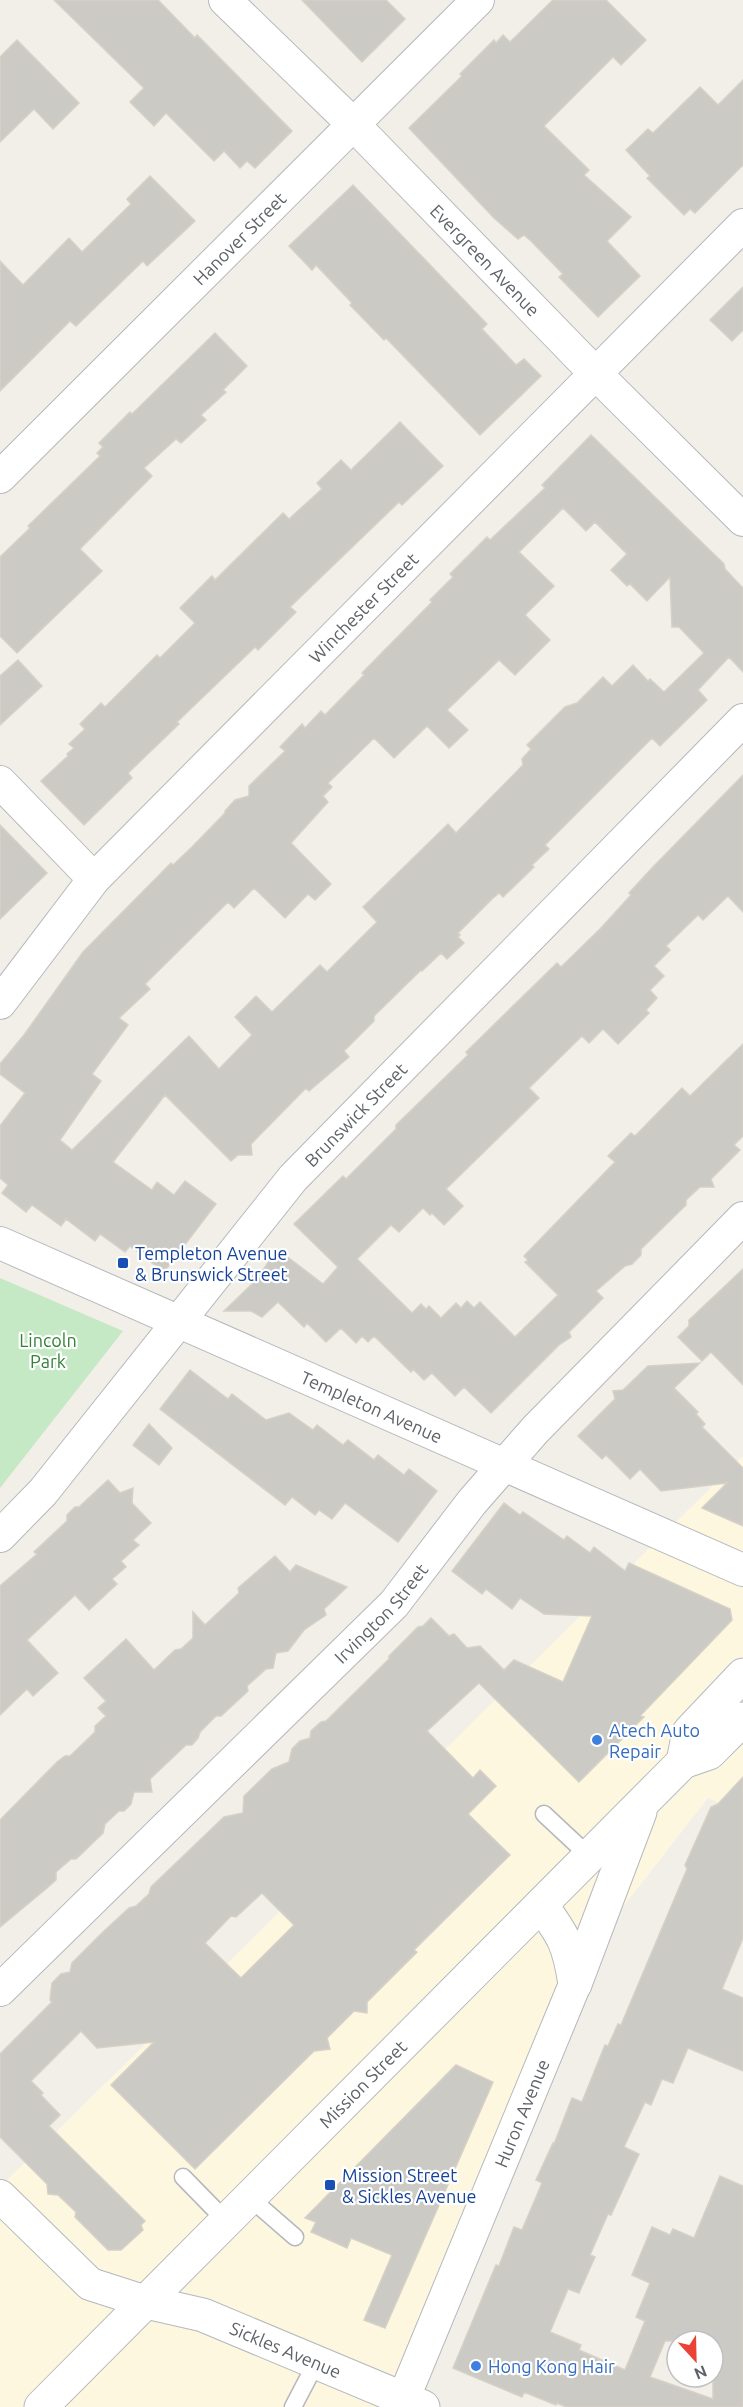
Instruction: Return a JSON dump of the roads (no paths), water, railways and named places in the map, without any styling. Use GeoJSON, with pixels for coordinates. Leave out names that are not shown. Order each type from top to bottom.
{"type":"FeatureCollection","features":[{"type":"Feature","properties":{"kind":"main road"},"geometry":{"type":"LineString","coordinates":[[683,1762],[689,1732],[743,1675]]}},
{"type":"Feature","properties":{"kind":"main road","name":"Mission Street"},"geometry":{"type":"LineString","coordinates":[[41,2407],[683,1762],[710,1753],[743,1719]]}},
{"type":"Feature","properties":{"kind":"main road"},"geometry":{"type":"LineString","coordinates":[[575,1984],[644,1801]]}},
{"type":"Feature","properties":{"kind":"main road"},"geometry":{"type":"LineString","coordinates":[[540,1905],[560,1930],[571,1954],[575,1984]]}},
{"type":"Feature","properties":{"kind":"main road","name":"Sickles Avenue"},"geometry":{"type":"LineString","coordinates":[[146,2302],[203,2315],[409,2404]]}},
{"type":"Feature","properties":{"kind":"street","name":"Evergreen Avenue"},"geometry":{"type":"LineString","coordinates":[[225,0],[354,125],[596,374],[743,520]]}},
{"type":"Feature","properties":{"kind":"street","name":"Hanover Street"},"geometry":{"type":"LineString","coordinates":[[0,477],[478,0]]}},
{"type":"Feature","properties":{"kind":"street","name":"Winchester Street"},"geometry":{"type":"LineString","coordinates":[[0,1003],[94,879],[743,225]]}},
{"type":"Feature","properties":{"kind":"street","name":"Brunswick Street"},"geometry":{"type":"LineString","coordinates":[[0,1536],[44,1492],[293,1178],[743,720]]}},
{"type":"Feature","properties":{"kind":"street"},"geometry":{"type":"LineString","coordinates":[[0,782],[94,879]]}},
{"type":"Feature","properties":{"kind":"street","name":"Irvington Street"},"geometry":{"type":"LineString","coordinates":[[0,1990],[394,1604],[472,1502],[543,1421],[743,1218]]}},
{"type":"Feature","properties":{"kind":"street","name":"Templeton Avenue"},"geometry":{"type":"LineString","coordinates":[[0,1243],[743,1570]]}},
{"type":"Feature","properties":{"kind":"street","name":"Huron Avenue"},"geometry":{"type":"LineString","coordinates":[[409,2404],[575,1984]]}},
{"type":"Feature","properties":{"kind":"street"},"geometry":{"type":"LineString","coordinates":[[0,2196],[90,2284],[146,2302]]}},
{"type":"Feature","properties":{"kind":"lane"},"geometry":{"type":"LineString","coordinates":[[544,1814],[589,1856]]}},
{"type":"Feature","properties":{"kind":"lane"},"geometry":{"type":"LineString","coordinates":[[183,2177],[226,2221]]}},
{"type":"Feature","properties":{"kind":"lane"},"geometry":{"type":"LineString","coordinates":[[249,2197],[295,2237]]}},
{"type":"Feature","properties":{"kind":"lane"},"geometry":{"type":"LineString","coordinates":[[293,2407],[316,2363]]}},
{"type":"Feature","properties":{"kind":"place","name":"Templeton Avenue & Brunswick Street"},"geometry":{"type":"Point","coordinates":[123,1263]}},
{"type":"Feature","properties":{"kind":"place","name":"Atech Auto Repair"},"geometry":{"type":"Point","coordinates":[597,1740]}},
{"type":"Feature","properties":{"kind":"place","name":"Mission Street & Sickles Avenue"},"geometry":{"type":"Point","coordinates":[330,2185]}},
{"type":"Feature","properties":{"kind":"place","name":"Hong Kong Hair"},"geometry":{"type":"Point","coordinates":[476,2366]}},
{"type":"Feature","properties":{"kind":"park label","name":"Lincoln Park"},"geometry":{"type":"Point","coordinates":[48,1350]}}]}
